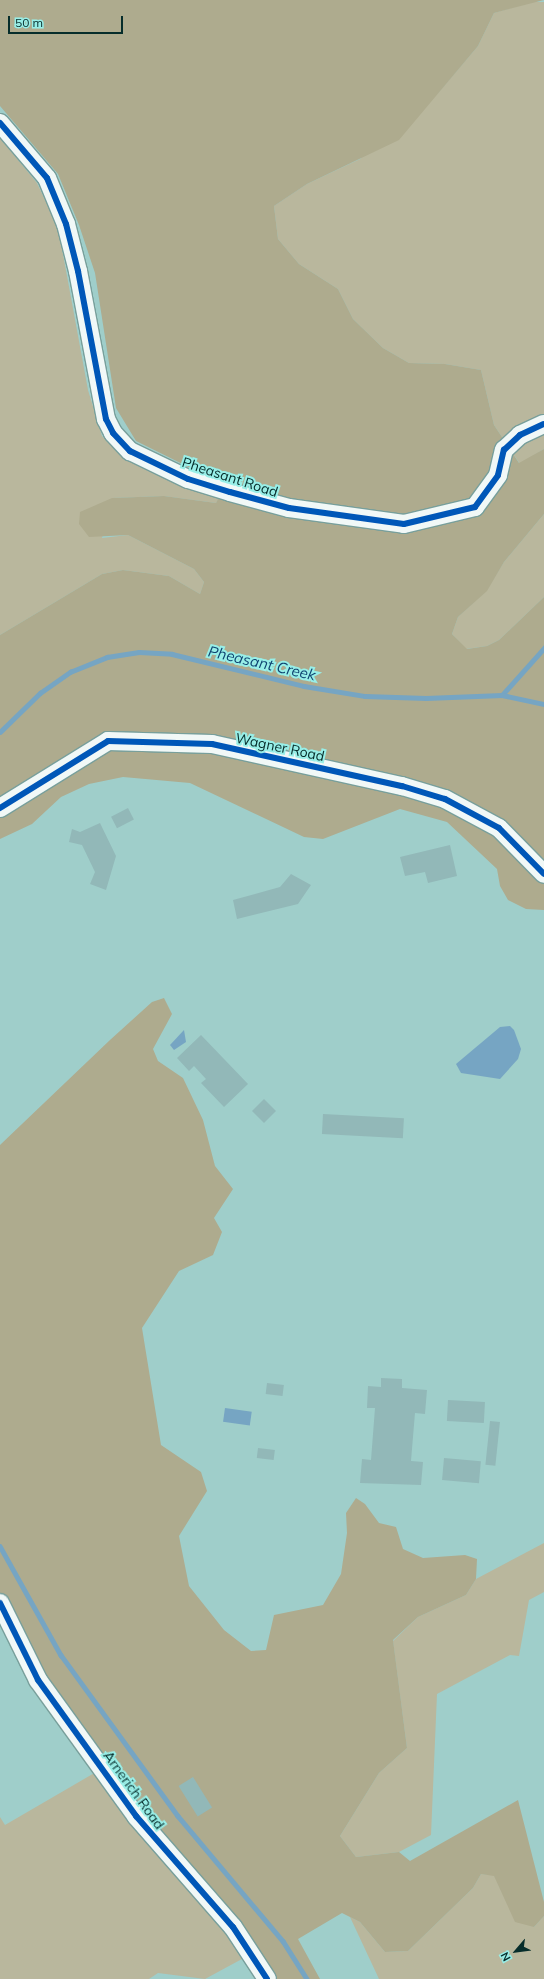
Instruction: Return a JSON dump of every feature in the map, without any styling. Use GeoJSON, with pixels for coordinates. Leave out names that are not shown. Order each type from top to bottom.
{"type":"FeatureCollection","features":[{"type":"Feature","properties":{"kind":"street","name":"Pheasant Road"},"geometry":{"type":"LineString","coordinates":[[0,123],[47,178],[66,224],[78,271],[106,419],[113,433],[130,450],[188,479],[289,508],[404,524],[475,507],[498,474],[504,450],[520,435],[544,424]]}},
{"type":"Feature","properties":{"kind":"street","name":"Wagner Road"},"geometry":{"type":"LineString","coordinates":[[0,808],[108,741],[212,744],[402,786],[445,799],[499,828],[544,874]]}},
{"type":"Feature","properties":{"kind":"street","name":"Arnerich Road"},"geometry":{"type":"LineString","coordinates":[[0,1603],[38,1680],[136,1816],[233,1927],[267,1979]]}},
{"type":"Feature","properties":{"kind":"shaded area"},"geometry":{"type":"Polygon","coordinates":[[[0,0],[544,0],[494,13],[478,46],[399,140],[307,184],[274,206],[278,239],[299,264],[338,289],[353,319],[383,348],[409,363],[445,364],[481,370],[494,425],[519,463],[544,449],[544,514],[504,562],[487,591],[458,617],[452,634],[467,649],[487,646],[499,640],[544,597],[544,910],[526,909],[508,900],[500,886],[497,869],[447,822],[400,809],[323,839],[304,837],[190,783],[123,777],[89,784],[61,797],[32,824],[0,839],[0,635],[102,574],[123,570],[169,576],[200,594],[204,582],[194,569],[128,535],[89,537],[79,524],[80,512],[112,498],[164,496],[216,503],[225,485],[136,441],[116,408],[95,273],[79,225],[58,174],[0,106],[0,0]]]}},
{"type":"Feature","properties":{"kind":"shaded area"},"geometry":{"type":"Polygon","coordinates":[[[531,2],[544,2],[544,449],[520,464],[494,425],[481,370],[445,364],[409,363],[383,348],[353,319],[338,289],[299,264],[278,239],[274,206],[307,184],[360,159],[438,93],[478,46],[494,13],[531,2]]]}},
{"type":"Feature","properties":{"kind":"shaded area"},"geometry":{"type":"Polygon","coordinates":[[[0,138],[37,183],[58,227],[88,390],[102,436],[122,456],[219,498],[216,503],[164,496],[112,498],[102,538],[128,535],[194,569],[204,582],[200,594],[169,576],[123,570],[102,574],[0,635],[0,138]]]}},
{"type":"Feature","properties":{"kind":"shaded area"},"geometry":{"type":"Polygon","coordinates":[[[544,514],[544,597],[499,640],[487,646],[466,649],[452,634],[458,617],[486,591],[504,562],[544,514]]]}},
{"type":"Feature","properties":{"kind":"shaded area"},"geometry":{"type":"Polygon","coordinates":[[[164,998],[172,1014],[153,1049],[158,1061],[183,1078],[203,1120],[215,1166],[233,1189],[214,1218],[222,1232],[213,1255],[179,1271],[142,1328],[161,1445],[201,1472],[207,1491],[179,1536],[189,1586],[224,1630],[251,1651],[266,1650],[274,1615],[323,1605],[341,1574],[347,1533],[346,1513],[356,1498],[365,1504],[379,1523],[396,1527],[403,1549],[423,1558],[465,1555],[477,1559],[476,1579],[466,1595],[418,1617],[393,1640],[407,1748],[379,1773],[340,1836],[356,1857],[399,1852],[410,1861],[518,1800],[544,1902],[544,1916],[534,1927],[515,1922],[494,1876],[481,1874],[473,1888],[408,1951],[385,1952],[360,1922],[342,1913],[298,1939],[320,1979],[267,1979],[103,1768],[0,1603],[0,1145],[152,1002],[164,998]]]}},
{"type":"Feature","properties":{"kind":"shaded area"},"geometry":{"type":"Polygon","coordinates":[[[544,1543],[544,1592],[529,1600],[519,1656],[510,1655],[437,1694],[431,1835],[399,1852],[356,1857],[340,1836],[379,1773],[407,1748],[393,1641],[418,1617],[466,1595],[476,1579],[544,1543]]]}},
{"type":"Feature","properties":{"kind":"shaded area"},"geometry":{"type":"Polygon","coordinates":[[[103,1768],[253,1953],[205,1979],[158,1973],[149,1979],[0,1979],[0,1817],[5,1825],[103,1768]]]}},
{"type":"Feature","properties":{"kind":"shaded area"},"geometry":{"type":"Polygon","coordinates":[[[481,1874],[494,1875],[503,1894],[534,1927],[544,1916],[544,1979],[379,1979],[350,1917],[360,1922],[385,1952],[408,1951],[473,1888],[481,1874]]]}},
{"type":"Feature","properties":{"kind":"water"},"geometry":{"type":"Polygon","coordinates":[[[510,1026],[514,1030],[521,1049],[518,1059],[500,1079],[461,1073],[456,1064],[500,1027],[510,1026]]]}},
{"type":"Feature","properties":{"kind":"water"},"geometry":{"type":"Polygon","coordinates":[[[184,1030],[186,1042],[174,1050],[170,1045],[184,1030]]]}},
{"type":"Feature","properties":{"kind":"water"},"geometry":{"type":"Polygon","coordinates":[[[225,1408],[252,1412],[250,1426],[223,1422],[225,1408]]]}},
{"type":"Feature","properties":{"kind":"building"},"geometry":{"type":"Polygon","coordinates":[[[128,808],[134,820],[117,828],[111,817],[128,808]]]}},
{"type":"Feature","properties":{"kind":"building"},"geometry":{"type":"Polygon","coordinates":[[[100,823],[116,856],[106,890],[90,884],[95,872],[82,845],[69,842],[72,829],[80,832],[100,823]]]}},
{"type":"Feature","properties":{"kind":"building"},"geometry":{"type":"Polygon","coordinates":[[[450,845],[457,876],[428,883],[425,872],[405,876],[400,857],[450,845]]]}},
{"type":"Feature","properties":{"kind":"building"},"geometry":{"type":"Polygon","coordinates":[[[291,874],[311,885],[298,904],[237,919],[233,900],[280,887],[291,874]]]}},
{"type":"Feature","properties":{"kind":"building"},"geometry":{"type":"Polygon","coordinates":[[[201,1035],[248,1084],[224,1107],[201,1083],[206,1079],[194,1066],[189,1071],[177,1058],[201,1035]]]}},
{"type":"Feature","properties":{"kind":"building"},"geometry":{"type":"Polygon","coordinates":[[[264,1099],[276,1111],[264,1123],[252,1111],[264,1099]]]}},
{"type":"Feature","properties":{"kind":"building"},"geometry":{"type":"Polygon","coordinates":[[[323,1114],[404,1118],[403,1138],[322,1134],[323,1114]]]}},
{"type":"Feature","properties":{"kind":"building"},"geometry":{"type":"Polygon","coordinates":[[[381,1378],[402,1379],[402,1388],[427,1390],[425,1414],[415,1413],[411,1461],[423,1462],[421,1485],[360,1483],[362,1459],[371,1460],[375,1408],[367,1408],[368,1386],[381,1387],[381,1378]]]}},
{"type":"Feature","properties":{"kind":"building"},"geometry":{"type":"Polygon","coordinates":[[[267,1383],[284,1385],[283,1396],[266,1394],[267,1383]]]}},
{"type":"Feature","properties":{"kind":"building"},"geometry":{"type":"Polygon","coordinates":[[[448,1400],[485,1402],[484,1423],[447,1421],[448,1400]]]}},
{"type":"Feature","properties":{"kind":"building"},"geometry":{"type":"Polygon","coordinates":[[[490,1421],[500,1422],[495,1466],[485,1465],[490,1421]]]}},
{"type":"Feature","properties":{"kind":"building"},"geometry":{"type":"Polygon","coordinates":[[[258,1448],[275,1450],[274,1460],[257,1458],[258,1448]]]}},
{"type":"Feature","properties":{"kind":"building"},"geometry":{"type":"Polygon","coordinates":[[[444,1458],[481,1461],[479,1483],[442,1480],[444,1458]]]}},
{"type":"Feature","properties":{"kind":"building"},"geometry":{"type":"Polygon","coordinates":[[[193,1777],[212,1808],[198,1817],[179,1786],[193,1777]]]}},
{"type":"Feature","properties":{"kind":"waterway"},"geometry":{"type":"LineString","coordinates":[[502,695],[544,648]]}},
{"type":"Feature","properties":{"kind":"waterway","name":"Pheasant Creek"},"geometry":{"type":"LineString","coordinates":[[0,732],[40,693],[70,672],[107,657],[139,652],[172,654],[304,686],[365,696],[426,698],[502,695],[544,704]]}},
{"type":"Feature","properties":{"kind":"waterway"},"geometry":{"type":"LineString","coordinates":[[0,1546],[61,1655],[178,1816],[283,1941],[307,1979]]}},
{"type":"Feature","properties":{"kind":"cycle path"},"geometry":{"type":"LineString","coordinates":[[0,123],[47,178],[66,224],[78,271],[106,419],[113,433],[130,451],[188,479],[289,508],[404,524],[475,507],[498,475],[504,450],[520,435],[544,424]]}},
{"type":"Feature","properties":{"kind":"cycle path"},"geometry":{"type":"LineString","coordinates":[[0,808],[108,741],[212,744],[402,786],[445,799],[499,828],[544,874]]}},
{"type":"Feature","properties":{"kind":"cycle path"},"geometry":{"type":"LineString","coordinates":[[0,1603],[38,1680],[136,1816],[233,1927],[267,1979]]}}]}
